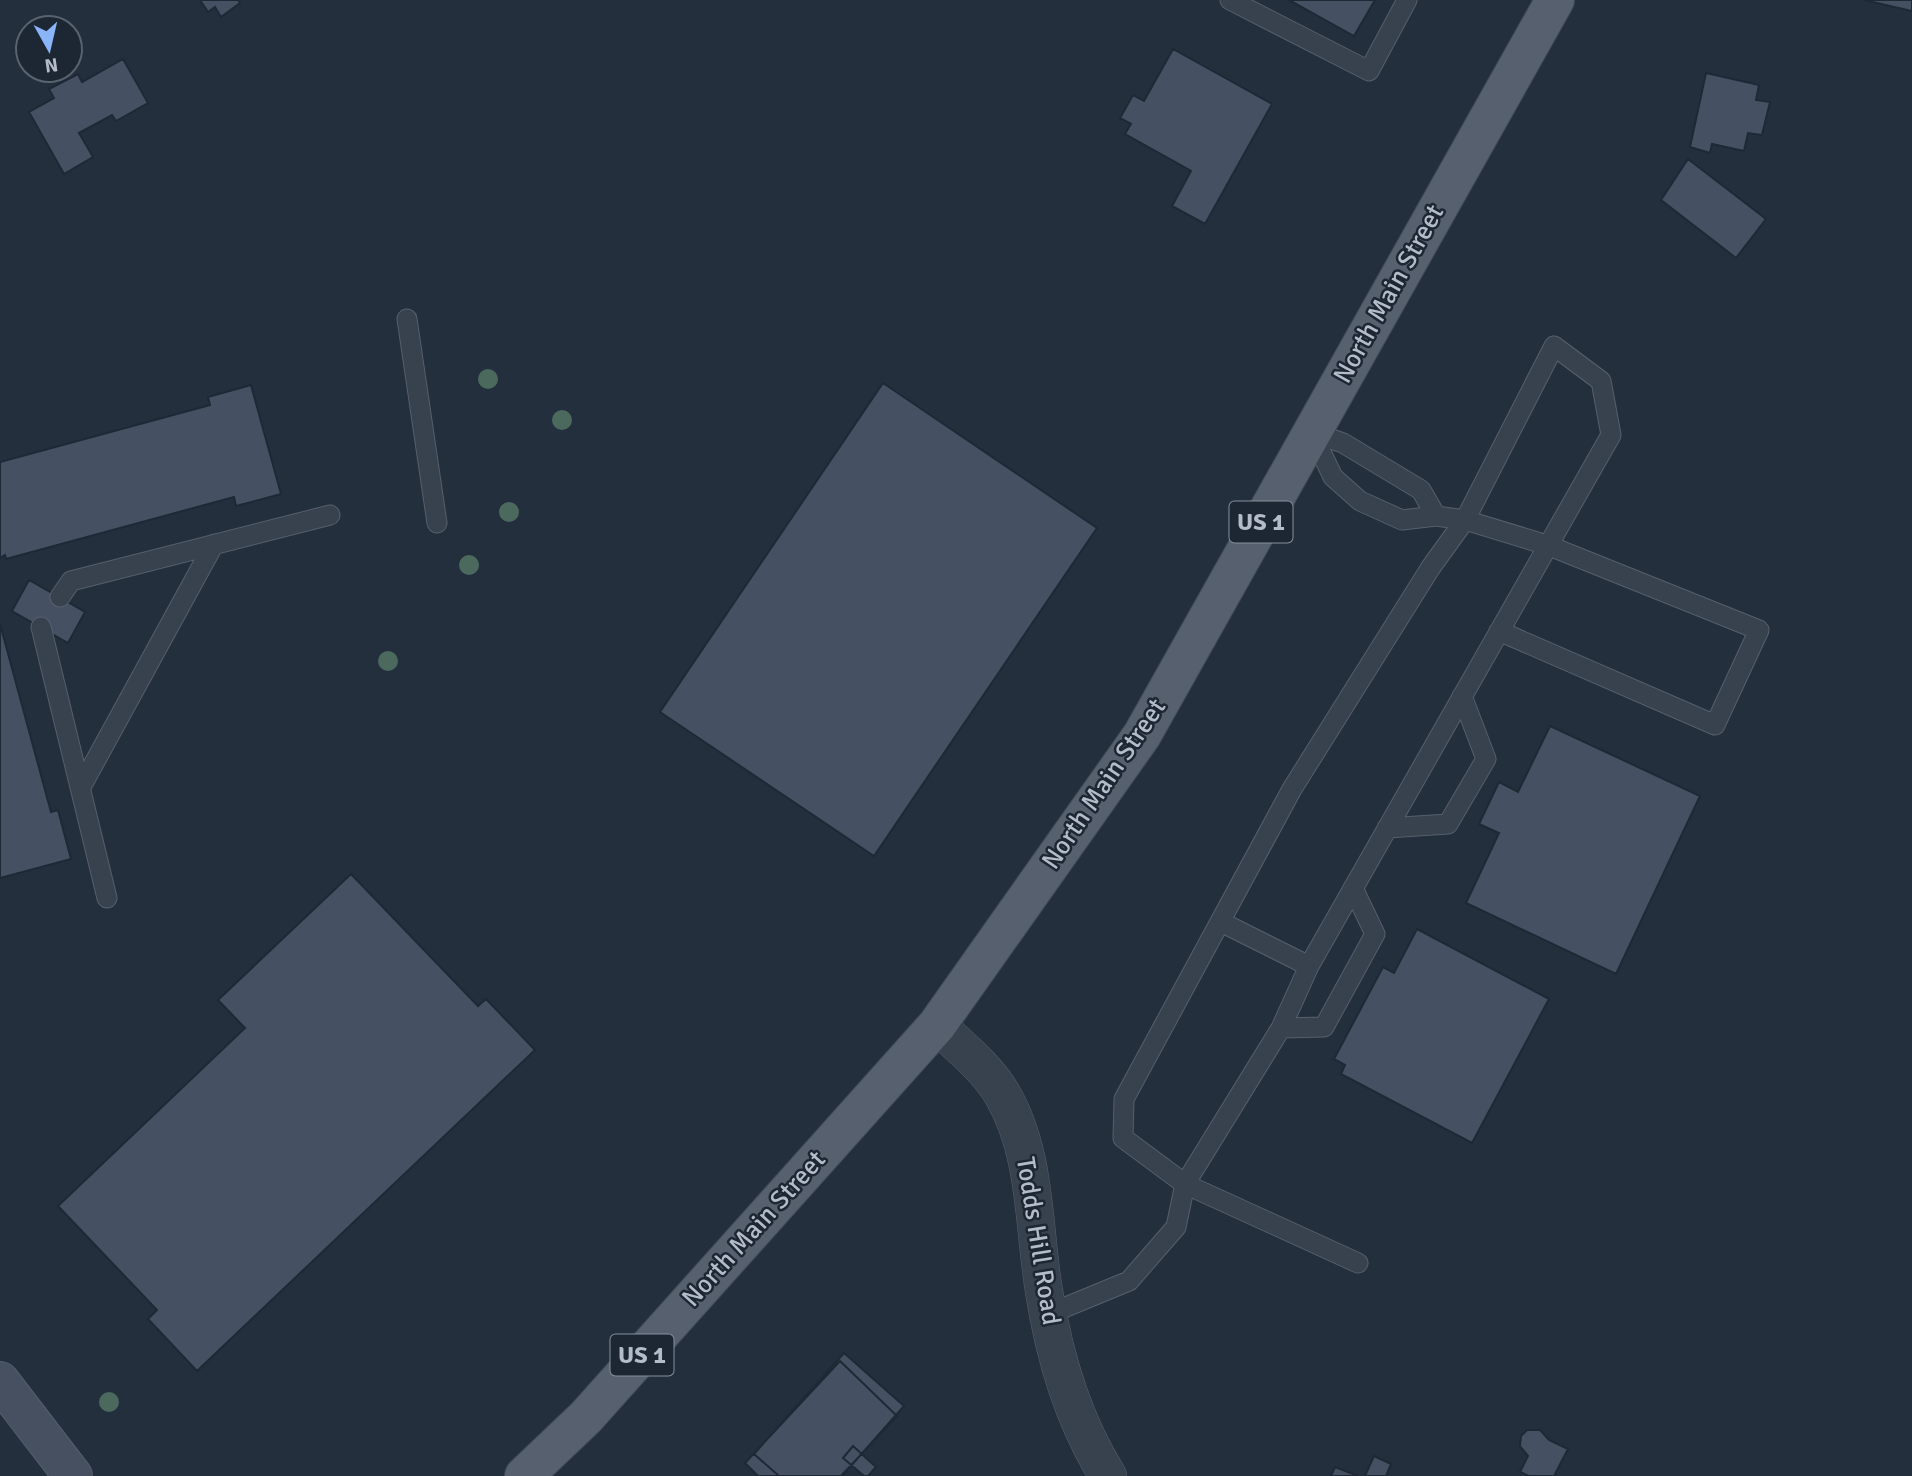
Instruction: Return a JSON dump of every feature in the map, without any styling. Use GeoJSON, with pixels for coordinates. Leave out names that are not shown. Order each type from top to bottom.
{"type":"FeatureCollection","features":[{"type":"Feature","properties":{"kind":"main road","name":"North Main Street"},"geometry":{"type":"LineString","coordinates":[[524,1476],[586,1417],[937,1025],[1142,735],[1555,0]]}},
{"type":"Feature","properties":{"kind":"street","name":"Todds Hill Road"},"geometry":{"type":"LineString","coordinates":[[937,1025],[971,1056],[1002,1093],[1020,1132],[1031,1185],[1044,1293],[1062,1377],[1089,1446],[1108,1476]]}},
{"type":"Feature","properties":{"kind":"street"},"geometry":{"type":"LineString","coordinates":[[0,1381],[73,1476]]}},
{"type":"Feature","properties":{"kind":"lane"},"geometry":{"type":"LineString","coordinates":[[1230,0],[1369,71],[1406,0]]}},
{"type":"Feature","properties":{"kind":"lane"},"geometry":{"type":"LineString","coordinates":[[407,319],[437,523]]}},
{"type":"Feature","properties":{"kind":"lane"},"geometry":{"type":"LineString","coordinates":[[1049,1314],[1129,1281],[1176,1227],[1185,1184],[1281,1028],[1309,966],[1611,435],[1601,381],[1555,346],[1465,520],[1431,567],[1292,789],[1124,1099],[1123,1139],[1185,1184],[1358,1263]]}},
{"type":"Feature","properties":{"kind":"lane"},"geometry":{"type":"LineString","coordinates":[[1311,432],[1343,443],[1422,490],[1436,516]]}},
{"type":"Feature","properties":{"kind":"lane"},"geometry":{"type":"LineString","coordinates":[[1311,432],[1333,477],[1360,501],[1402,520],[1436,516],[1465,520],[1547,545],[1759,630],[1715,725],[1499,631]]}},
{"type":"Feature","properties":{"kind":"lane"},"geometry":{"type":"LineString","coordinates":[[60,597],[71,581],[330,515]]}},
{"type":"Feature","properties":{"kind":"lane"},"geometry":{"type":"LineString","coordinates":[[81,787],[214,544]]}},
{"type":"Feature","properties":{"kind":"lane"},"geometry":{"type":"LineString","coordinates":[[41,628],[107,898]]}},
{"type":"Feature","properties":{"kind":"lane"},"geometry":{"type":"LineString","coordinates":[[1387,828],[1448,824],[1486,759],[1462,696]]}},
{"type":"Feature","properties":{"kind":"lane"},"geometry":{"type":"LineString","coordinates":[[1281,1028],[1324,1027],[1375,934],[1353,888]]}},
{"type":"Feature","properties":{"kind":"lane"},"geometry":{"type":"LineString","coordinates":[[1221,922],[1309,966]]}},
{"type":"Feature","properties":{"kind":"building"},"geometry":{"type":"Polygon","coordinates":[[[200,0],[238,0],[240,3],[221,17],[215,7],[208,12],[200,0]]]}},
{"type":"Feature","properties":{"kind":"building"},"geometry":{"type":"Polygon","coordinates":[[[1289,0],[1375,0],[1354,36],[1289,0]]]}},
{"type":"Feature","properties":{"kind":"building"},"geometry":{"type":"Polygon","coordinates":[[[1864,0],[1912,0],[1912,11],[1864,0]]]}},
{"type":"Feature","properties":{"kind":"building"},"geometry":{"type":"Polygon","coordinates":[[[1173,49],[1272,104],[1205,224],[1172,206],[1191,171],[1125,134],[1131,124],[1120,118],[1133,95],[1144,101],[1173,49]]]}},
{"type":"Feature","properties":{"kind":"building"},"geometry":{"type":"Polygon","coordinates":[[[123,59],[148,103],[116,121],[112,115],[79,133],[93,157],[64,174],[29,112],[54,98],[49,89],[59,84],[84,84],[84,81],[123,59]]]}},
{"type":"Feature","properties":{"kind":"building"},"geometry":{"type":"Polygon","coordinates":[[[1706,73],[1759,85],[1756,100],[1770,102],[1762,135],[1748,133],[1744,151],[1712,144],[1710,153],[1690,147],[1706,73]]]}},
{"type":"Feature","properties":{"kind":"building"},"geometry":{"type":"Polygon","coordinates":[[[1688,159],[1766,219],[1736,258],[1661,200],[1688,159]]]}},
{"type":"Feature","properties":{"kind":"building"},"geometry":{"type":"Polygon","coordinates":[[[883,383],[1097,528],[874,856],[660,712],[883,383]]]}},
{"type":"Feature","properties":{"kind":"building"},"geometry":{"type":"Polygon","coordinates":[[[251,385],[281,494],[236,506],[234,497],[6,559],[5,555],[0,558],[0,462],[210,405],[208,397],[251,385]]]}},
{"type":"Feature","properties":{"kind":"building"},"geometry":{"type":"Polygon","coordinates":[[[29,580],[85,612],[68,643],[12,611],[29,580]]]}},
{"type":"Feature","properties":{"kind":"building"},"geometry":{"type":"Polygon","coordinates":[[[0,624],[51,812],[58,810],[71,859],[0,878],[0,624]]]}},
{"type":"Feature","properties":{"kind":"building"},"geometry":{"type":"Polygon","coordinates":[[[1550,726],[1700,796],[1616,974],[1466,903],[1499,833],[1479,824],[1499,782],[1518,792],[1550,726]]]}},
{"type":"Feature","properties":{"kind":"building"},"geometry":{"type":"Polygon","coordinates":[[[351,874],[478,1006],[486,999],[535,1050],[197,1371],[148,1319],[157,1310],[58,1206],[245,1028],[218,1000],[351,874]]]}},
{"type":"Feature","properties":{"kind":"building"},"geometry":{"type":"Polygon","coordinates":[[[1417,929],[1549,999],[1472,1143],[1341,1074],[1345,1065],[1334,1059],[1383,967],[1394,973],[1417,929]]]}},
{"type":"Feature","properties":{"kind":"building"},"geometry":{"type":"Polygon","coordinates":[[[844,1353],[904,1406],[842,1476],[779,1476],[754,1454],[844,1353]]]}},
{"type":"Feature","properties":{"kind":"building"},"geometry":{"type":"Polygon","coordinates":[[[840,1361],[897,1416],[841,1476],[758,1476],[745,1463],[840,1361]]]}},
{"type":"Feature","properties":{"kind":"building"},"geometry":{"type":"Polygon","coordinates":[[[1527,1430],[1540,1430],[1549,1440],[1568,1449],[1554,1476],[1529,1476],[1520,1472],[1528,1456],[1520,1446],[1521,1436],[1527,1430]]]}},
{"type":"Feature","properties":{"kind":"building"},"geometry":{"type":"Polygon","coordinates":[[[853,1446],[876,1467],[868,1476],[864,1476],[843,1458],[853,1446]]]}},
{"type":"Feature","properties":{"kind":"building"},"geometry":{"type":"Polygon","coordinates":[[[1374,1456],[1391,1464],[1386,1476],[1365,1476],[1374,1456]]]}},
{"type":"Feature","properties":{"kind":"building"},"geometry":{"type":"Polygon","coordinates":[[[1335,1467],[1358,1476],[1331,1476],[1335,1467]]]}}]}
